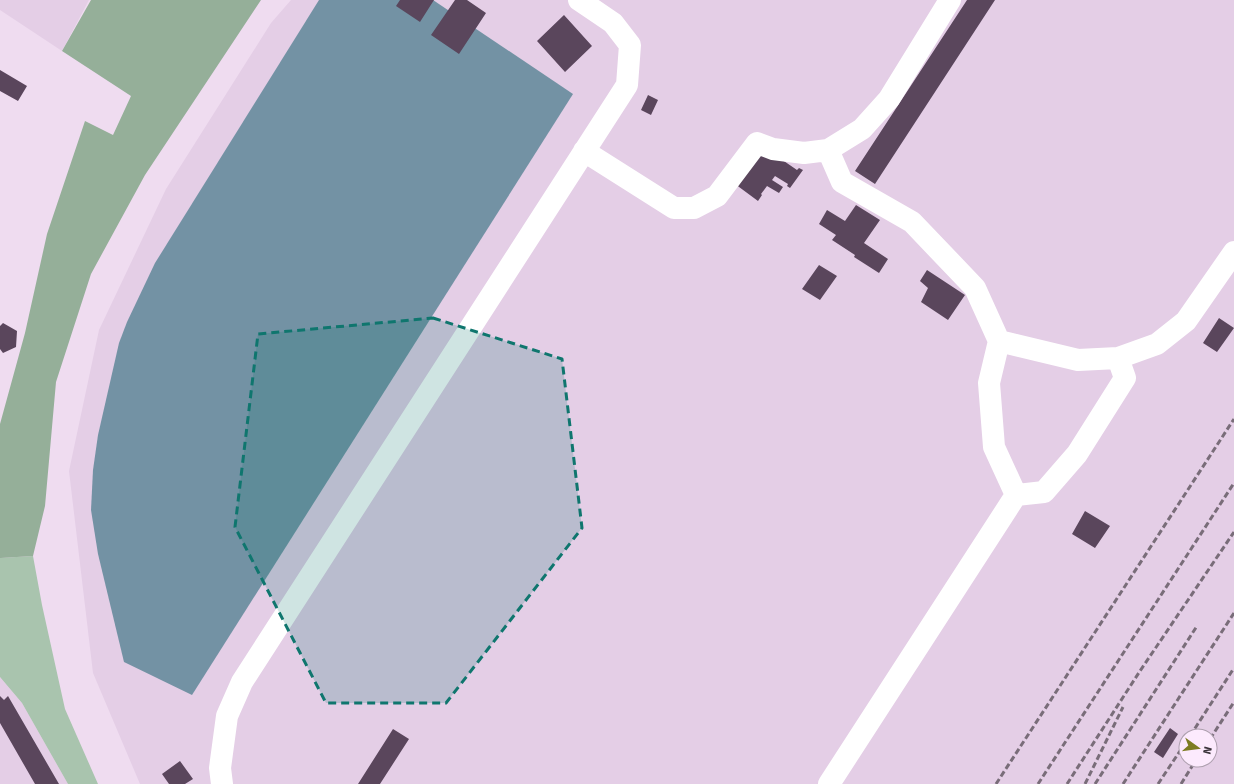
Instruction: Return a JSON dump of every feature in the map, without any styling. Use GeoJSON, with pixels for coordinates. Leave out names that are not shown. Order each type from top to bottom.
{"type":"FeatureCollection","features":[{"type":"Feature","properties":{"kind":"lane"},"geometry":{"type":"LineString","coordinates":[[222,784],[220,768],[227,716],[242,682],[627,85],[630,45],[613,23],[579,0]]}},
{"type":"Feature","properties":{"kind":"lane"},"geometry":{"type":"LineString","coordinates":[[584,151],[674,208],[694,208],[717,196],[757,143],[773,149],[804,153],[828,150],[862,129],[889,99],[950,0]]}},
{"type":"Feature","properties":{"kind":"lane"},"geometry":{"type":"LineString","coordinates":[[828,150],[842,182],[912,222],[975,288],[1000,342],[989,383],[994,447],[1016,495]]}},
{"type":"Feature","properties":{"kind":"lane"},"geometry":{"type":"LineString","coordinates":[[1000,342],[1078,360],[1118,358],[1157,344],[1186,321],[1234,252]]}},
{"type":"Feature","properties":{"kind":"lane"},"geometry":{"type":"LineString","coordinates":[[1016,495],[1044,492],[1077,454],[1125,378],[1118,358]]}},
{"type":"Feature","properties":{"kind":"lane"},"geometry":{"type":"LineString","coordinates":[[829,784],[1016,495]]}},
{"type":"Feature","properties":{"kind":"highlighted area"},"geometry":{"type":"Polygon","coordinates":[[[433,318],[562,359],[582,528],[446,703],[326,703],[235,527],[258,334],[433,318]]]}},
{"type":"Feature","properties":{"kind":"shaded area"},"geometry":{"type":"Polygon","coordinates":[[[0,0],[89,0],[62,51],[0,10],[0,0]]]}},
{"type":"Feature","properties":{"kind":"shaded area"},"geometry":{"type":"Polygon","coordinates":[[[291,0],[1234,0],[1234,784],[140,784],[93,673],[69,471],[99,330],[166,189],[271,23],[291,0]]]}},
{"type":"Feature","properties":{"kind":"shaded area"},"geometry":{"type":"Polygon","coordinates":[[[0,677],[22,703],[68,784],[0,784],[0,677]]]}},
{"type":"Feature","properties":{"kind":"green space"},"geometry":{"type":"Polygon","coordinates":[[[91,0],[261,0],[145,175],[91,274],[56,382],[45,506],[33,556],[0,558],[0,424],[25,333],[47,234],[85,121],[113,135],[131,96],[62,51],[91,0]]]}},
{"type":"Feature","properties":{"kind":"green space"},"geometry":{"type":"Polygon","coordinates":[[[33,556],[42,605],[65,709],[98,784],[68,784],[22,703],[0,677],[0,558],[33,556]]]}},
{"type":"Feature","properties":{"kind":"water"},"geometry":{"type":"Polygon","coordinates":[[[319,0],[433,0],[573,94],[192,695],[124,662],[98,554],[91,510],[93,470],[98,435],[119,343],[127,322],[155,263],[319,0]]]}},
{"type":"Feature","properties":{"kind":"building"},"geometry":{"type":"Polygon","coordinates":[[[400,0],[434,0],[420,22],[396,6],[400,0]]]}},
{"type":"Feature","properties":{"kind":"building"},"geometry":{"type":"Polygon","coordinates":[[[455,0],[467,0],[486,13],[459,54],[431,35],[455,0]]]}},
{"type":"Feature","properties":{"kind":"building"},"geometry":{"type":"Polygon","coordinates":[[[967,0],[995,0],[875,184],[855,171],[967,0]]]}},
{"type":"Feature","properties":{"kind":"building"},"geometry":{"type":"Polygon","coordinates":[[[564,15],[592,46],[565,72],[537,41],[564,15]]]}},
{"type":"Feature","properties":{"kind":"building"},"geometry":{"type":"Polygon","coordinates":[[[0,70],[27,86],[18,101],[0,91],[0,70]]]}},
{"type":"Feature","properties":{"kind":"building"},"geometry":{"type":"Polygon","coordinates":[[[648,95],[658,100],[651,115],[641,110],[648,95]]]}},
{"type":"Feature","properties":{"kind":"building"},"geometry":{"type":"Polygon","coordinates":[[[762,146],[797,170],[799,168],[803,170],[790,188],[787,186],[788,184],[775,176],[772,180],[783,187],[779,193],[767,186],[758,201],[735,184],[762,146]]]}},
{"type":"Feature","properties":{"kind":"building"},"geometry":{"type":"Polygon","coordinates":[[[856,205],[880,220],[864,243],[888,259],[879,273],[854,257],[855,255],[832,240],[836,235],[819,224],[827,210],[845,221],[856,205]]]}},
{"type":"Feature","properties":{"kind":"building"},"geometry":{"type":"Polygon","coordinates":[[[819,265],[837,276],[820,300],[802,289],[819,265]]]}},
{"type":"Feature","properties":{"kind":"building"},"geometry":{"type":"Polygon","coordinates":[[[927,270],[965,295],[948,320],[921,302],[928,288],[920,281],[927,270]]]}},
{"type":"Feature","properties":{"kind":"building"},"geometry":{"type":"Polygon","coordinates":[[[1219,318],[1234,328],[1217,352],[1203,343],[1219,318]]]}},
{"type":"Feature","properties":{"kind":"building"},"geometry":{"type":"Polygon","coordinates":[[[3,323],[17,331],[16,347],[3,353],[0,349],[0,326],[3,323]]]}},
{"type":"Feature","properties":{"kind":"building"},"geometry":{"type":"Polygon","coordinates":[[[1085,511],[1110,526],[1095,548],[1072,534],[1085,511]]]}},
{"type":"Feature","properties":{"kind":"building"},"geometry":{"type":"Polygon","coordinates":[[[0,696],[4,700],[8,696],[59,784],[35,784],[0,723],[0,696]]]}},
{"type":"Feature","properties":{"kind":"building"},"geometry":{"type":"Polygon","coordinates":[[[1170,728],[1178,734],[1163,758],[1154,752],[1170,728]]]}},
{"type":"Feature","properties":{"kind":"building"},"geometry":{"type":"Polygon","coordinates":[[[393,729],[409,739],[380,784],[358,784],[393,729]]]}},
{"type":"Feature","properties":{"kind":"building"},"geometry":{"type":"Polygon","coordinates":[[[180,761],[193,779],[185,784],[169,784],[162,774],[180,761]]]}},
{"type":"Feature","properties":{"kind":"railway"},"geometry":{"type":"LineString","coordinates":[[996,784],[1234,419]]}},
{"type":"Feature","properties":{"kind":"railway"},"geometry":{"type":"LineString","coordinates":[[1038,784],[1234,483]]}},
{"type":"Feature","properties":{"kind":"railway"},"geometry":{"type":"LineString","coordinates":[[1067,784],[1140,671],[1234,532]]}},
{"type":"Feature","properties":{"kind":"railway"},"geometry":{"type":"LineString","coordinates":[[1123,784],[1234,613]]}},
{"type":"Feature","properties":{"kind":"railway"},"geometry":{"type":"LineString","coordinates":[[1095,784],[1197,626]]}},
{"type":"Feature","properties":{"kind":"railway"},"geometry":{"type":"LineString","coordinates":[[1195,728],[1234,668]]}},
{"type":"Feature","properties":{"kind":"railway"},"geometry":{"type":"LineString","coordinates":[[1217,728],[1234,702]]}},
{"type":"Feature","properties":{"kind":"railway"},"geometry":{"type":"LineString","coordinates":[[1085,784],[1123,707]]}},
{"type":"Feature","properties":{"kind":"railway"},"geometry":{"type":"LineString","coordinates":[[1158,784],[1178,754]]}},
{"type":"Feature","properties":{"kind":"railway"},"geometry":{"type":"LineString","coordinates":[[1181,784],[1191,768]]}}]}
